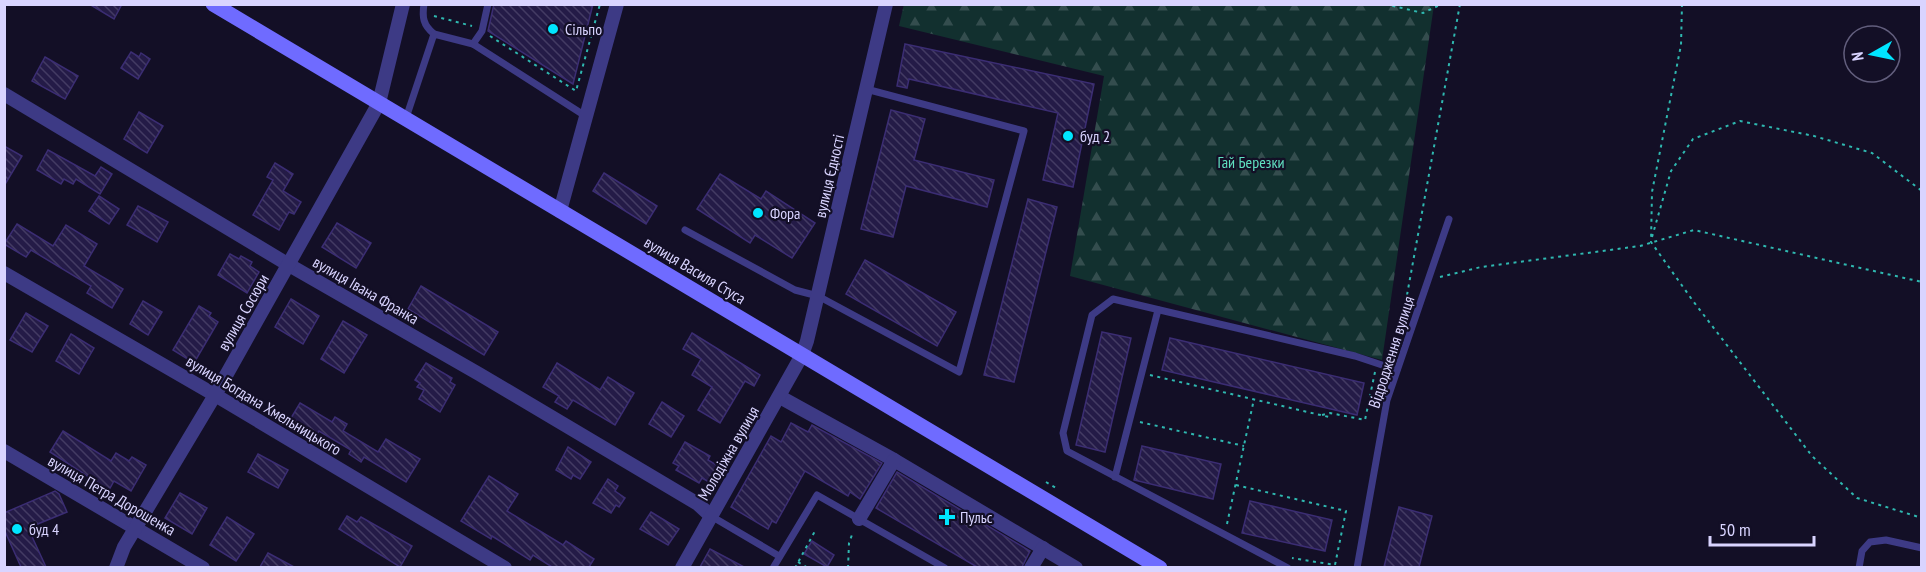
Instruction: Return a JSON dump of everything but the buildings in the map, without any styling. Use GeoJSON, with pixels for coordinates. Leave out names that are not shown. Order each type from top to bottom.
{"type":"FeatureCollection","features":[{"type":"Feature","properties":{"kind":"main road","name":"вулиця Василя Стуса"},"geometry":{"type":"LineString","coordinates":[[213,4],[1160,567]]}},
{"type":"Feature","properties":{"kind":"street","name":"вулиця Сосюри"},"geometry":{"type":"LineString","coordinates":[[116,567],[135,527],[215,395],[379,103],[403,4]]}},
{"type":"Feature","properties":{"kind":"street"},"geometry":{"type":"LineString","coordinates":[[560,211],[617,4]]}},
{"type":"Feature","properties":{"kind":"street","name":"вулиця Єдності"},"geometry":{"type":"LineString","coordinates":[[802,355],[818,296],[886,4]]}},
{"type":"Feature","properties":{"kind":"street","name":"вулиця Івана Франка"},"geometry":{"type":"LineString","coordinates":[[4,94],[289,265],[698,504],[711,516]]}},
{"type":"Feature","properties":{"kind":"street","name":"вулиця Богдана Хмельницького"},"geometry":{"type":"LineString","coordinates":[[4,273],[505,567]]}},
{"type":"Feature","properties":{"kind":"street","name":"Молодіжна вулиця"},"geometry":{"type":"LineString","coordinates":[[682,567],[802,355]]}},
{"type":"Feature","properties":{"kind":"street"},"geometry":{"type":"LineString","coordinates":[[780,397],[894,460],[1076,567]]}},
{"type":"Feature","properties":{"kind":"street","name":"вулиця Петра Дорошенка"},"geometry":{"type":"LineString","coordinates":[[4,451],[202,567]]}},
{"type":"Feature","properties":{"kind":"street"},"geometry":{"type":"LineString","coordinates":[[859,519],[894,460]]}},
{"type":"Feature","properties":{"kind":"street"},"geometry":{"type":"LineString","coordinates":[[1031,567],[1043,548]]}},
{"type":"Feature","properties":{"kind":"lane"},"geometry":{"type":"LineString","coordinates":[[473,44],[482,31],[488,4]]}},
{"type":"Feature","properties":{"kind":"lane"},"geometry":{"type":"LineString","coordinates":[[424,9],[427,28],[434,34],[473,44],[587,117]]}},
{"type":"Feature","properties":{"kind":"lane"},"geometry":{"type":"LineString","coordinates":[[405,119],[434,34]]}},
{"type":"Feature","properties":{"kind":"lane"},"geometry":{"type":"LineString","coordinates":[[685,230],[795,290],[818,296],[959,372],[1024,131],[866,89]]}},
{"type":"Feature","properties":{"kind":"lane","name":"Відродження вулиця"},"geometry":{"type":"LineString","coordinates":[[1357,567],[1387,400],[1449,219]]}},
{"type":"Feature","properties":{"kind":"lane"},"geometry":{"type":"LineString","coordinates":[[1288,567],[1067,452],[1063,433],[1092,315],[1113,299],[1355,357],[1397,370]]}},
{"type":"Feature","properties":{"kind":"lane"},"geometry":{"type":"LineString","coordinates":[[1116,477],[1158,310]]}},
{"type":"Feature","properties":{"kind":"lane"},"geometry":{"type":"LineString","coordinates":[[773,567],[817,495],[945,567]]}},
{"type":"Feature","properties":{"kind":"lane"},"geometry":{"type":"LineString","coordinates":[[711,516],[779,556]]}},
{"type":"Feature","properties":{"kind":"lane"},"geometry":{"type":"LineString","coordinates":[[1858,567],[1862,551],[1870,542],[1886,540],[1922,548]]}},
{"type":"Feature","properties":{"kind":"path"},"geometry":{"type":"LineString","coordinates":[[424,9],[476,27],[576,91],[600,4]]}},
{"type":"Feature","properties":{"kind":"path"},"geometry":{"type":"LineString","coordinates":[[1385,4],[1423,13],[1442,4]]}},
{"type":"Feature","properties":{"kind":"path"},"geometry":{"type":"LineString","coordinates":[[1403,320],[1460,4]]}},
{"type":"Feature","properties":{"kind":"path"},"geometry":{"type":"LineString","coordinates":[[1682,4],[1681,45],[1652,192],[1651,242],[1693,301],[1812,456],[1857,498],[1922,518]]}},
{"type":"Feature","properties":{"kind":"path"},"geometry":{"type":"LineString","coordinates":[[1651,242],[1671,171],[1693,139],[1740,121],[1814,136],[1872,153],[1922,191]]}},
{"type":"Feature","properties":{"kind":"path"},"geometry":{"type":"LineString","coordinates":[[1429,280],[1481,267],[1640,246],[1694,230],[1922,282]]}},
{"type":"Feature","properties":{"kind":"path"},"geometry":{"type":"LineString","coordinates":[[1322,415],[1330,413],[1365,420],[1376,368]]}},
{"type":"Feature","properties":{"kind":"path"},"geometry":{"type":"LineString","coordinates":[[1142,373],[1329,417]]}},
{"type":"Feature","properties":{"kind":"path"},"geometry":{"type":"LineString","coordinates":[[1150,384],[1152,375]]}},
{"type":"Feature","properties":{"kind":"path"},"geometry":{"type":"LineString","coordinates":[[1227,527],[1254,399]]}},
{"type":"Feature","properties":{"kind":"path"},"geometry":{"type":"LineString","coordinates":[[1142,413],[1140,422],[1244,446]]}},
{"type":"Feature","properties":{"kind":"path"},"geometry":{"type":"LineString","coordinates":[[1236,485],[1346,511],[1335,565],[1290,557]]}},
{"type":"Feature","properties":{"kind":"path"},"geometry":{"type":"LineString","coordinates":[[848,567],[849,543],[859,519]]}},
{"type":"Feature","properties":{"kind":"path"},"geometry":{"type":"LineString","coordinates":[[795,567],[815,531]]}},
{"type":"Feature","properties":{"kind":"path"},"geometry":{"type":"LineString","coordinates":[[798,562],[808,567]]}},
{"type":"Feature","properties":{"kind":"green space","name":"Гай Березки"},"geometry":{"type":"Polygon","coordinates":[[[904,4],[1434,5],[1382,360],[1070,276],[1104,76],[899,26],[904,4]]]}},
{"type":"Feature","properties":{"kind":"place","name":"Сільпо"},"geometry":{"type":"Point","coordinates":[553,29]}},
{"type":"Feature","properties":{"kind":"place","name":"буд 2"},"geometry":{"type":"Point","coordinates":[1068,136]}},
{"type":"Feature","properties":{"kind":"place","name":"Фора"},"geometry":{"type":"Point","coordinates":[758,213]}},
{"type":"Feature","properties":{"kind":"place","name":"Пульс"},"geometry":{"type":"Point","coordinates":[947,517]}},
{"type":"Feature","properties":{"kind":"place","name":"буд 4"},"geometry":{"type":"Point","coordinates":[17,529]}}]}
